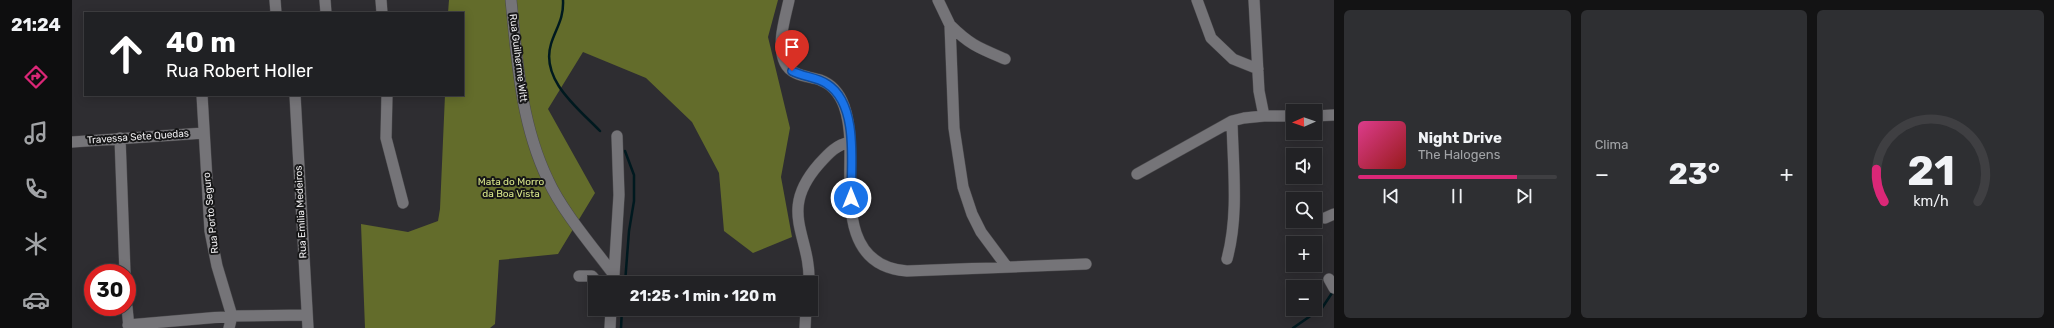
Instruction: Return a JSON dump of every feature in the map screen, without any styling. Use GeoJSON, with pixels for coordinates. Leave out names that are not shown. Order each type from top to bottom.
{"type":"FeatureCollection","features":[{"type":"Feature","properties":{"kind":"street"},"geometry":{"type":"LineString","coordinates":[[275,0],[276,12]]}},
{"type":"Feature","properties":{"kind":"street"},"geometry":{"type":"LineString","coordinates":[[325,0],[326,12]]}},
{"type":"Feature","properties":{"kind":"street"},"geometry":{"type":"LineString","coordinates":[[382,0],[382,12]]}},
{"type":"Feature","properties":{"kind":"street","name":"Rua Guilherme Witt"},"geometry":{"type":"LineString","coordinates":[[511,0],[522,96],[535,148],[548,181],[611,276]]}},
{"type":"Feature","properties":{"kind":"street"},"geometry":{"type":"LineString","coordinates":[[789,0],[781,40],[782,54],[785,65],[792,71],[820,80],[834,90],[844,104],[849,119],[851,212],[854,230],[863,249],[877,264],[893,270],[908,272],[1086,264]]}},
{"type":"Feature","properties":{"kind":"street"},"geometry":{"type":"LineString","coordinates":[[938,0],[950,25],[968,42],[1005,58]]}},
{"type":"Feature","properties":{"kind":"street"},"geometry":{"type":"LineString","coordinates":[[1197,0],[1211,38],[1233,59],[1258,69]]}},
{"type":"Feature","properties":{"kind":"street"},"geometry":{"type":"LineString","coordinates":[[1254,0],[1259,91],[1264,116]]}},
{"type":"Feature","properties":{"kind":"street"},"geometry":{"type":"LineString","coordinates":[[950,25],[954,128],[963,187],[972,214],[982,232],[1007,268]]}},
{"type":"Feature","properties":{"kind":"street"},"geometry":{"type":"LineString","coordinates":[[951,59],[968,42]]}},
{"type":"Feature","properties":{"kind":"street","name":"Rua Porto Seguro"},"geometry":{"type":"LineString","coordinates":[[202,96],[213,250],[232,316]]}},
{"type":"Feature","properties":{"kind":"street","name":"Rua Emília Medeiros"},"geometry":{"type":"LineString","coordinates":[[295,96],[308,328]]}},
{"type":"Feature","properties":{"kind":"street"},"geometry":{"type":"LineString","coordinates":[[387,96],[386,138],[403,203]]}},
{"type":"Feature","properties":{"kind":"street"},"geometry":{"type":"LineString","coordinates":[[1137,174],[1232,121],[1264,116],[1286,116]]}},
{"type":"Feature","properties":{"kind":"street"},"geometry":{"type":"LineString","coordinates":[[1322,116],[1334,116]]}},
{"type":"Feature","properties":{"kind":"street"},"geometry":{"type":"LineString","coordinates":[[1227,259],[1232,240],[1234,220],[1232,121]]}},
{"type":"Feature","properties":{"kind":"street","name":"Travessa Sete Quedas"},"geometry":{"type":"LineString","coordinates":[[72,142],[204,133]]}},
{"type":"Feature","properties":{"kind":"street"},"geometry":{"type":"LineString","coordinates":[[613,276],[619,195],[616,136]]}},
{"type":"Feature","properties":{"kind":"street"},"geometry":{"type":"LineString","coordinates":[[120,138],[125,264]]}},
{"type":"Feature","properties":{"kind":"street"},"geometry":{"type":"LineString","coordinates":[[809,276],[798,216],[802,189],[810,174],[836,146],[850,142]]}},
{"type":"Feature","properties":{"kind":"street"},"geometry":{"type":"LineString","coordinates":[[579,276],[588,276]]}},
{"type":"Feature","properties":{"kind":"street"},"geometry":{"type":"LineString","coordinates":[[128,316],[128,326],[232,316],[307,315]]}},
{"type":"Feature","properties":{"kind":"street"},"geometry":{"type":"LineString","coordinates":[[229,328],[232,316]]}},
{"type":"Feature","properties":{"kind":"street"},"geometry":{"type":"LineString","coordinates":[[805,328],[806,316]]}},
{"type":"Feature","properties":{"kind":"green space","name":"Mata do Morro da Boa Vista"},"geometry":{"type":"Polygon","coordinates":[[[449,0],[778,0],[768,37],[790,128],[781,177],[792,237],[753,253],[724,231],[719,173],[692,122],[646,78],[583,52],[548,109],[595,193],[558,254],[499,260],[495,324],[490,328],[365,328],[361,224],[408,232],[438,221],[440,209],[445,96],[464,96],[464,12],[448,12],[449,0]]]}},
{"type":"Feature","properties":{"kind":"waterway"},"geometry":{"type":"LineString","coordinates":[[563,0],[561,18],[551,44],[549,57],[551,70],[556,82],[572,103],[600,131]]}},
{"type":"Feature","properties":{"kind":"waterway"},"geometry":{"type":"LineString","coordinates":[[625,151],[634,175],[634,201],[629,231],[626,276]]}},
{"type":"Feature","properties":{"kind":"waterway"},"geometry":{"type":"LineString","coordinates":[[1293,328],[1322,308],[1332,293]]}},
{"type":"Feature","properties":{"kind":"waterway"},"geometry":{"type":"LineString","coordinates":[[621,328],[622,316]]}},
{"type":"Feature","properties":{"kind":"route"},"geometry":{"type":"LineString","coordinates":[[792,71],[799,75],[820,80],[827,84],[834,90],[844,104],[849,119],[851,198]]}}]}
